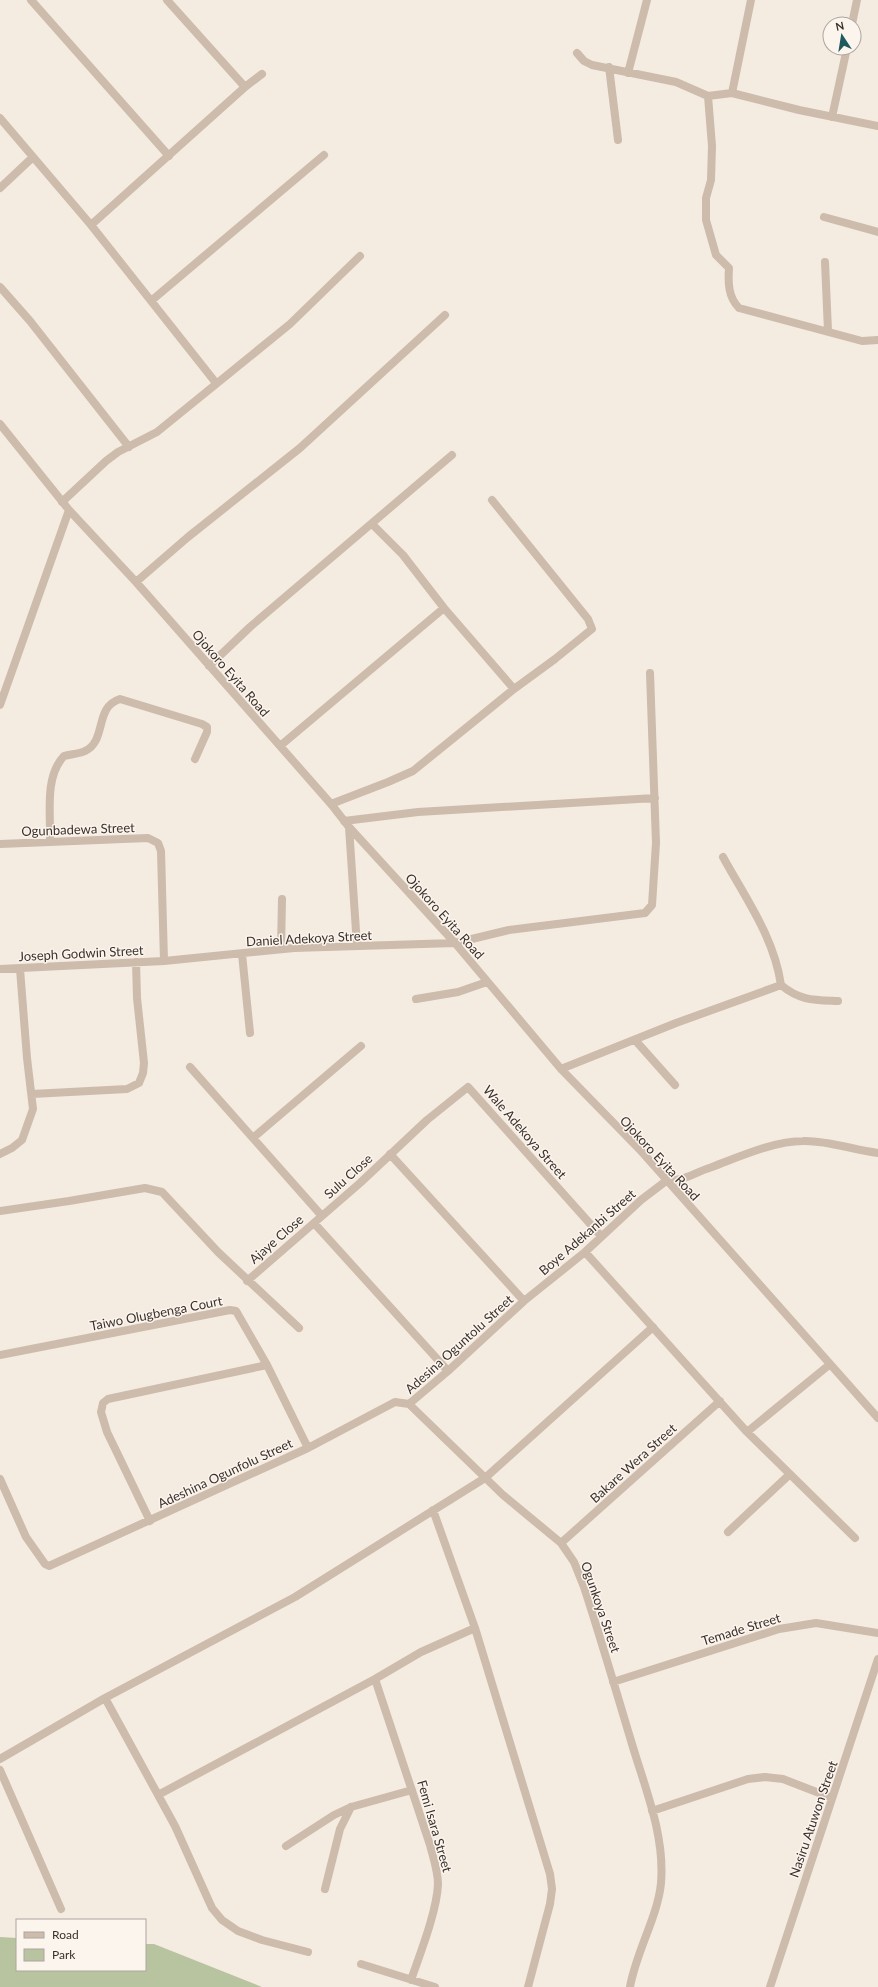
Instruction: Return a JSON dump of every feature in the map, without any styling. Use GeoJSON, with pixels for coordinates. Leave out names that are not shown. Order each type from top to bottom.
{"type":"FeatureCollection","features":[{"type":"Feature","properties":{"kind":"street"},"geometry":{"type":"LineString","coordinates":[[31,0],[169,156]]}},
{"type":"Feature","properties":{"kind":"street"},"geometry":{"type":"LineString","coordinates":[[167,0],[245,87]]}},
{"type":"Feature","properties":{"kind":"street"},"geometry":{"type":"LineString","coordinates":[[628,73],[646,0]]}},
{"type":"Feature","properties":{"kind":"street"},"geometry":{"type":"LineString","coordinates":[[732,93],[751,0]]}},
{"type":"Feature","properties":{"kind":"street"},"geometry":{"type":"LineString","coordinates":[[854,16],[857,0]]}},
{"type":"Feature","properties":{"kind":"street"},"geometry":{"type":"LineString","coordinates":[[577,53],[584,61],[592,65],[609,67],[628,73],[676,82],[708,96],[732,93],[832,117],[878,126]]}},
{"type":"Feature","properties":{"kind":"street"},"geometry":{"type":"LineString","coordinates":[[832,117],[845,56]]}},
{"type":"Feature","properties":{"kind":"street"},"geometry":{"type":"LineString","coordinates":[[609,67],[618,140]]}},
{"type":"Feature","properties":{"kind":"street"},"geometry":{"type":"LineString","coordinates":[[91,225],[245,87],[262,74]]}},
{"type":"Feature","properties":{"kind":"street"},"geometry":{"type":"LineString","coordinates":[[708,96],[712,146],[712,180],[706,198],[706,220],[716,255],[728,268],[728,284],[734,303],[739,308],[802,326],[828,331],[862,341],[878,340]]}},
{"type":"Feature","properties":{"kind":"street"},"geometry":{"type":"LineString","coordinates":[[0,118],[91,225],[216,383]]}},
{"type":"Feature","properties":{"kind":"street"},"geometry":{"type":"LineString","coordinates":[[151,301],[324,155]]}},
{"type":"Feature","properties":{"kind":"street"},"geometry":{"type":"LineString","coordinates":[[0,188],[33,157]]}},
{"type":"Feature","properties":{"kind":"street"},"geometry":{"type":"LineString","coordinates":[[824,217],[878,232]]}},
{"type":"Feature","properties":{"kind":"street"},"geometry":{"type":"LineString","coordinates":[[62,502],[106,461],[157,432],[290,324],[360,256]]}},
{"type":"Feature","properties":{"kind":"street"},"geometry":{"type":"LineString","coordinates":[[825,262],[828,331]]}},
{"type":"Feature","properties":{"kind":"street"},"geometry":{"type":"LineString","coordinates":[[0,287],[30,321],[129,447]]}},
{"type":"Feature","properties":{"kind":"street"},"geometry":{"type":"LineString","coordinates":[[136,582],[188,537],[300,448],[445,315]]}},
{"type":"Feature","properties":{"kind":"street","name":"Ojokoro Eyita Road"},"geometry":{"type":"LineString","coordinates":[[0,425],[62,502],[136,582],[331,804],[346,824],[455,943],[561,1070],[642,1152],[666,1181],[764,1288],[829,1365],[878,1418]]}},
{"type":"Feature","properties":{"kind":"street"},"geometry":{"type":"LineString","coordinates":[[209,666],[256,622],[452,455]]}},
{"type":"Feature","properties":{"kind":"street"},"geometry":{"type":"LineString","coordinates":[[331,804],[388,782],[413,770],[514,689],[590,631],[592,627],[492,500]]}},
{"type":"Feature","properties":{"kind":"street"},"geometry":{"type":"LineString","coordinates":[[0,705],[69,510]]}},
{"type":"Feature","properties":{"kind":"street"},"geometry":{"type":"LineString","coordinates":[[372,524],[402,555],[444,608],[514,689]]}},
{"type":"Feature","properties":{"kind":"street"},"geometry":{"type":"LineString","coordinates":[[280,746],[444,608]]}},
{"type":"Feature","properties":{"kind":"street"},"geometry":{"type":"LineString","coordinates":[[356,946],[346,824],[418,812],[655,798],[650,673]]}},
{"type":"Feature","properties":{"kind":"street"},"geometry":{"type":"LineString","coordinates":[[50,842],[51,791],[54,772],[64,756],[85,752],[91,746],[97,737],[106,707],[113,701],[120,699],[202,724],[207,727],[207,732],[195,759]]}},
{"type":"Feature","properties":{"kind":"street","name":"Daniel Adekoya Street"},"geometry":{"type":"LineString","coordinates":[[164,961],[281,949],[455,943],[509,930],[631,916],[645,913],[650,909],[654,894],[656,844],[655,798]]}},
{"type":"Feature","properties":{"kind":"street","name":"Ogunbadewa Street"},"geometry":{"type":"LineString","coordinates":[[0,844],[148,838],[158,843],[161,851],[164,961]]}},
{"type":"Feature","properties":{"kind":"street"},"geometry":{"type":"LineString","coordinates":[[723,857],[764,929],[778,965],[781,985],[790,992],[806,999],[838,1001]]}},
{"type":"Feature","properties":{"kind":"street"},"geometry":{"type":"LineString","coordinates":[[281,949],[282,899]]}},
{"type":"Feature","properties":{"kind":"street"},"geometry":{"type":"LineString","coordinates":[[242,954],[250,1033]]}},
{"type":"Feature","properties":{"kind":"street","name":"Joseph Godwin Street"},"geometry":{"type":"LineString","coordinates":[[0,969],[164,961]]}},
{"type":"Feature","properties":{"kind":"street"},"geometry":{"type":"LineString","coordinates":[[32,1094],[127,1088],[138,1083],[143,1074],[144,1062],[137,998],[136,962]]}},
{"type":"Feature","properties":{"kind":"street"},"geometry":{"type":"LineString","coordinates":[[0,1154],[12,1148],[22,1140],[33,1109],[27,1058],[20,968]]}},
{"type":"Feature","properties":{"kind":"street"},"geometry":{"type":"LineString","coordinates":[[416,999],[458,992],[487,982]]}},
{"type":"Feature","properties":{"kind":"street"},"geometry":{"type":"LineString","coordinates":[[561,1070],[706,1011],[781,985]]}},
{"type":"Feature","properties":{"kind":"street"},"geometry":{"type":"LineString","coordinates":[[635,1040],[675,1085]]}},
{"type":"Feature","properties":{"kind":"street"},"geometry":{"type":"LineString","coordinates":[[254,1137],[361,1046]]}},
{"type":"Feature","properties":{"kind":"street"},"geometry":{"type":"LineString","coordinates":[[190,1067],[254,1137],[321,1215]]}},
{"type":"Feature","properties":{"kind":"street","name":"Wale Adekoya Street"},"geometry":{"type":"LineString","coordinates":[[390,1154],[427,1120],[468,1087],[601,1236]]}},
{"type":"Feature","properties":{"kind":"street"},"geometry":{"type":"LineString","coordinates":[[666,1181],[681,1180],[711,1167],[775,1145],[802,1140],[820,1142],[853,1150],[878,1153]]}},
{"type":"Feature","properties":{"kind":"street"},"geometry":{"type":"LineString","coordinates":[[390,1154],[524,1301]]}},
{"type":"Feature","properties":{"kind":"street","name":"Sulu Close"},"geometry":{"type":"LineString","coordinates":[[321,1215],[360,1183],[390,1154]]}},
{"type":"Feature","properties":{"kind":"street","name":"Boye Adekanbi Street"},"geometry":{"type":"LineString","coordinates":[[524,1301],[585,1252],[641,1200],[666,1181]]}},
{"type":"Feature","properties":{"kind":"street"},"geometry":{"type":"LineString","coordinates":[[0,1211],[69,1202],[145,1188],[162,1192],[247,1280],[299,1328]]}},
{"type":"Feature","properties":{"kind":"street","name":"Ajaye Close"},"geometry":{"type":"LineString","coordinates":[[247,1280],[314,1223],[321,1215]]}},
{"type":"Feature","properties":{"kind":"street"},"geometry":{"type":"LineString","coordinates":[[314,1223],[448,1371]]}},
{"type":"Feature","properties":{"kind":"street"},"geometry":{"type":"LineString","coordinates":[[585,1252],[720,1400],[747,1432],[855,1538]]}},
{"type":"Feature","properties":{"kind":"street","name":"Adesina Oguntolu Street"},"geometry":{"type":"LineString","coordinates":[[409,1404],[448,1371],[524,1301]]}},
{"type":"Feature","properties":{"kind":"street","name":"Taiwo Olugbenga Court"},"geometry":{"type":"LineString","coordinates":[[0,1355],[230,1310],[236,1312],[242,1320],[267,1365],[308,1448]]}},
{"type":"Feature","properties":{"kind":"street"},"geometry":{"type":"LineString","coordinates":[[0,1759],[104,1698],[295,1597],[358,1555],[485,1478],[653,1327]]}},
{"type":"Feature","properties":{"kind":"street"},"geometry":{"type":"LineString","coordinates":[[150,1521],[107,1432],[101,1412],[104,1403],[108,1399],[267,1365]]}},
{"type":"Feature","properties":{"kind":"street"},"geometry":{"type":"LineString","coordinates":[[747,1432],[829,1365]]}},
{"type":"Feature","properties":{"kind":"street","name":"Bakare Wera Street"},"geometry":{"type":"LineString","coordinates":[[561,1543],[720,1400]]}},
{"type":"Feature","properties":{"kind":"street","name":"Adeshina Ogunfolu Street"},"geometry":{"type":"LineString","coordinates":[[0,1478],[26,1537],[45,1564],[49,1566],[308,1448],[395,1402],[409,1404]]}},
{"type":"Feature","properties":{"kind":"street","name":"Ogunkoya Street"},"geometry":{"type":"LineString","coordinates":[[409,1404],[485,1478],[561,1543],[574,1562],[584,1587],[652,1811],[661,1856],[661,1883],[657,1903],[633,1969],[630,1987]]}},
{"type":"Feature","properties":{"kind":"street"},"geometry":{"type":"LineString","coordinates":[[728,1532],[790,1474]]}},
{"type":"Feature","properties":{"kind":"street"},"geometry":{"type":"LineString","coordinates":[[433,1510],[475,1628],[550,1874],[552,1889],[550,1904],[528,1987]]}},
{"type":"Feature","properties":{"kind":"street","name":"Temade Street"},"geometry":{"type":"LineString","coordinates":[[613,1682],[785,1627],[816,1623],[878,1633]]}},
{"type":"Feature","properties":{"kind":"street"},"geometry":{"type":"LineString","coordinates":[[158,1795],[375,1679],[421,1652],[475,1628]]}},
{"type":"Feature","properties":{"kind":"street","name":"Nasiru Atuwon Street"},"geometry":{"type":"LineString","coordinates":[[770,1987],[878,1659]]}},
{"type":"Feature","properties":{"kind":"street","name":"Femi Isara Street"},"geometry":{"type":"LineString","coordinates":[[375,1679],[430,1845],[438,1884],[432,1912],[411,1980]]}},
{"type":"Feature","properties":{"kind":"street"},"geometry":{"type":"LineString","coordinates":[[104,1698],[158,1795],[195,1868],[212,1908],[222,1920],[244,1933],[308,1952]]}},
{"type":"Feature","properties":{"kind":"street"},"geometry":{"type":"LineString","coordinates":[[0,1770],[61,1909]]}},
{"type":"Feature","properties":{"kind":"street"},"geometry":{"type":"LineString","coordinates":[[652,1811],[748,1779],[764,1776],[783,1779],[832,1798]]}},
{"type":"Feature","properties":{"kind":"street"},"geometry":{"type":"LineString","coordinates":[[286,1846],[334,1815],[351,1807],[412,1790]]}},
{"type":"Feature","properties":{"kind":"street"},"geometry":{"type":"LineString","coordinates":[[325,1889],[340,1829],[351,1807]]}},
{"type":"Feature","properties":{"kind":"street"},"geometry":{"type":"LineString","coordinates":[[361,1964],[435,1987]]}},
{"type":"Feature","properties":{"kind":"green space"},"geometry":{"type":"Polygon","coordinates":[[[0,1937],[16,1938],[16,1971],[146,1971],[146,1944],[154,1944],[262,1987],[0,1987],[0,1937]]]}}]}
